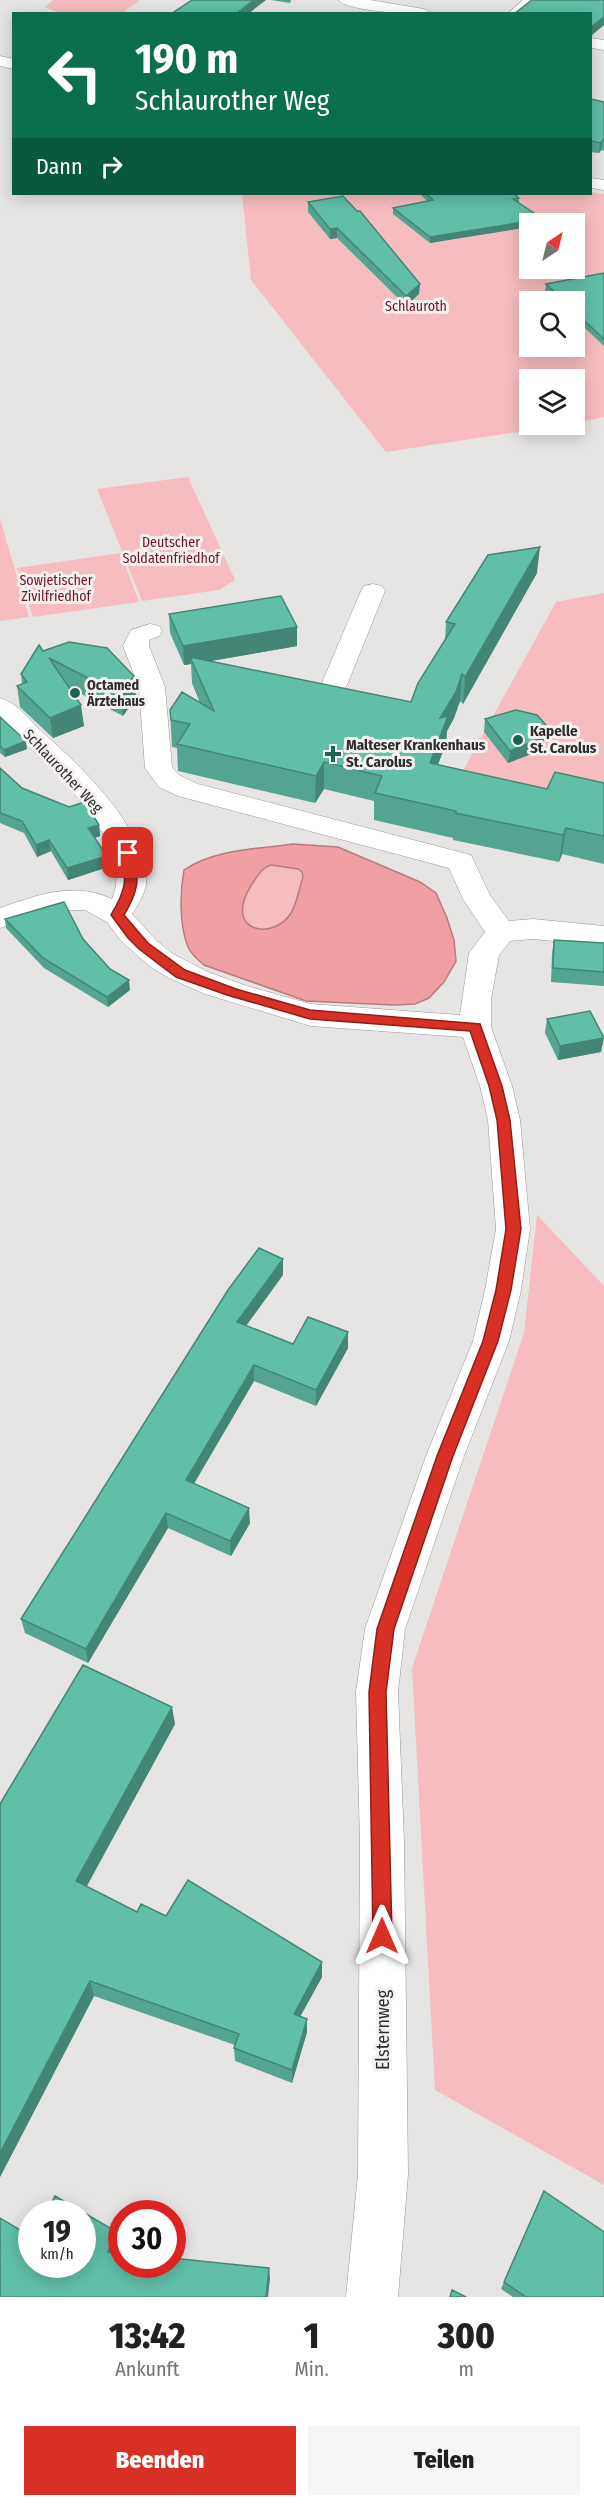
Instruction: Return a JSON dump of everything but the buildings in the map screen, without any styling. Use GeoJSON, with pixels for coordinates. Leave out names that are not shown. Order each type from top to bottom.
{"type":"FeatureCollection","features":[{"type":"Feature","properties":{"kind":"street"},"geometry":{"type":"LineString","coordinates":[[345,0],[413,12]]}},
{"type":"Feature","properties":{"kind":"street"},"geometry":{"type":"LineString","coordinates":[[517,12],[532,0]]}},
{"type":"Feature","properties":{"kind":"street"},"geometry":{"type":"LineString","coordinates":[[334,685],[373,591]]}},
{"type":"Feature","properties":{"kind":"street"},"geometry":{"type":"LineString","coordinates":[[150,631],[141,634],[136,640],[136,646],[152,687],[159,768],[169,781],[188,790],[461,862],[468,885],[484,912],[501,932],[533,928],[604,936]]}},
{"type":"Feature","properties":{"kind":"street","name":"Schlaurother Weg"},"geometry":{"type":"LineString","coordinates":[[0,706],[57,761],[116,829],[128,853],[132,878],[129,896],[117,915]]}},
{"type":"Feature","properties":{"kind":"street"},"geometry":{"type":"LineString","coordinates":[[0,918],[42,905],[70,900],[91,902],[117,915],[132,936],[155,957],[180,974],[231,992],[310,1015],[475,1027]]}},
{"type":"Feature","properties":{"kind":"street","name":"Elsternweg"},"geometry":{"type":"LineString","coordinates":[[372,2297],[383,2174],[382,1853],[377,1692],[385,1629],[445,1456],[491,1341],[503,1290],[513,1229],[504,1120],[496,1086],[475,1027],[476,999],[484,953],[501,932]]}},
{"type":"Feature","properties":{"kind":"green space"},"geometry":{"type":"Polygon","coordinates":[[[53,0],[140,0],[124,12],[58,12],[45,7],[53,0]]]}},
{"type":"Feature","properties":{"kind":"green space","name":"Schlauroth"},"geometry":{"type":"Polygon","coordinates":[[[592,192],[604,194],[604,417],[585,421],[585,369],[519,369],[519,432],[386,452],[251,280],[242,195],[592,195],[592,192]]]}},
{"type":"Feature","properties":{"kind":"green space","name":"Deutscher Soldatenfriedhof"},"geometry":{"type":"Polygon","coordinates":[[[188,477],[235,580],[219,590],[142,601],[97,489],[188,477]]]}},
{"type":"Feature","properties":{"kind":"green space"},"geometry":{"type":"Polygon","coordinates":[[[0,519],[29,617],[0,621],[0,519]]]}},
{"type":"Feature","properties":{"kind":"green space","name":"Sowjetischer Zivilfriedhof"},"geometry":{"type":"Polygon","coordinates":[[[121,553],[139,602],[33,617],[17,568],[121,553]]]}},
{"type":"Feature","properties":{"kind":"green space"},"geometry":{"type":"Polygon","coordinates":[[[604,593],[604,809],[455,785],[556,602],[604,593]]]}},
{"type":"Feature","properties":{"kind":"green space"},"geometry":{"type":"Polygon","coordinates":[[[271,865],[298,869],[302,872],[303,877],[291,913],[283,922],[263,929],[246,922],[243,913],[244,900],[260,873],[271,865]]]}},
{"type":"Feature","properties":{"kind":"green space"},"geometry":{"type":"Polygon","coordinates":[[[537,1215],[604,1286],[604,2185],[435,2090],[412,1668],[524,1333],[537,1215]]]}},
{"type":"Feature","properties":{"kind":"shaded area"},"geometry":{"type":"Polygon","coordinates":[[[293,844],[338,847],[420,882],[436,893],[454,940],[456,961],[444,982],[429,998],[415,1004],[394,1005],[306,1001],[204,965],[195,957],[189,950],[183,929],[181,898],[184,870],[196,863],[223,854],[293,844]],[[271,865],[262,870],[244,900],[243,913],[246,922],[263,929],[283,922],[291,913],[298,896],[303,877],[302,872],[298,869],[271,865]]]}},
{"type":"Feature","properties":{"kind":"place","name":"Octamed Ärztehaus"},"geometry":{"type":"Point","coordinates":[75,693]}},
{"type":"Feature","properties":{"kind":"place","name":"Kapelle St. Carolus"},"geometry":{"type":"Point","coordinates":[518,740]}},
{"type":"Feature","properties":{"kind":"place","name":"Malteser Krankenhaus St. Carolus"},"geometry":{"type":"Point","coordinates":[333,754]}},
{"type":"Feature","properties":{"kind":"route"},"geometry":{"type":"LineString","coordinates":[[128,853],[132,878],[129,896],[117,915],[132,936],[155,957],[180,974],[231,992],[310,1015],[475,1027],[496,1086],[504,1120],[513,1229],[503,1290],[491,1341],[445,1456],[385,1629],[377,1692],[382,1841],[382,1936]]}}]}
